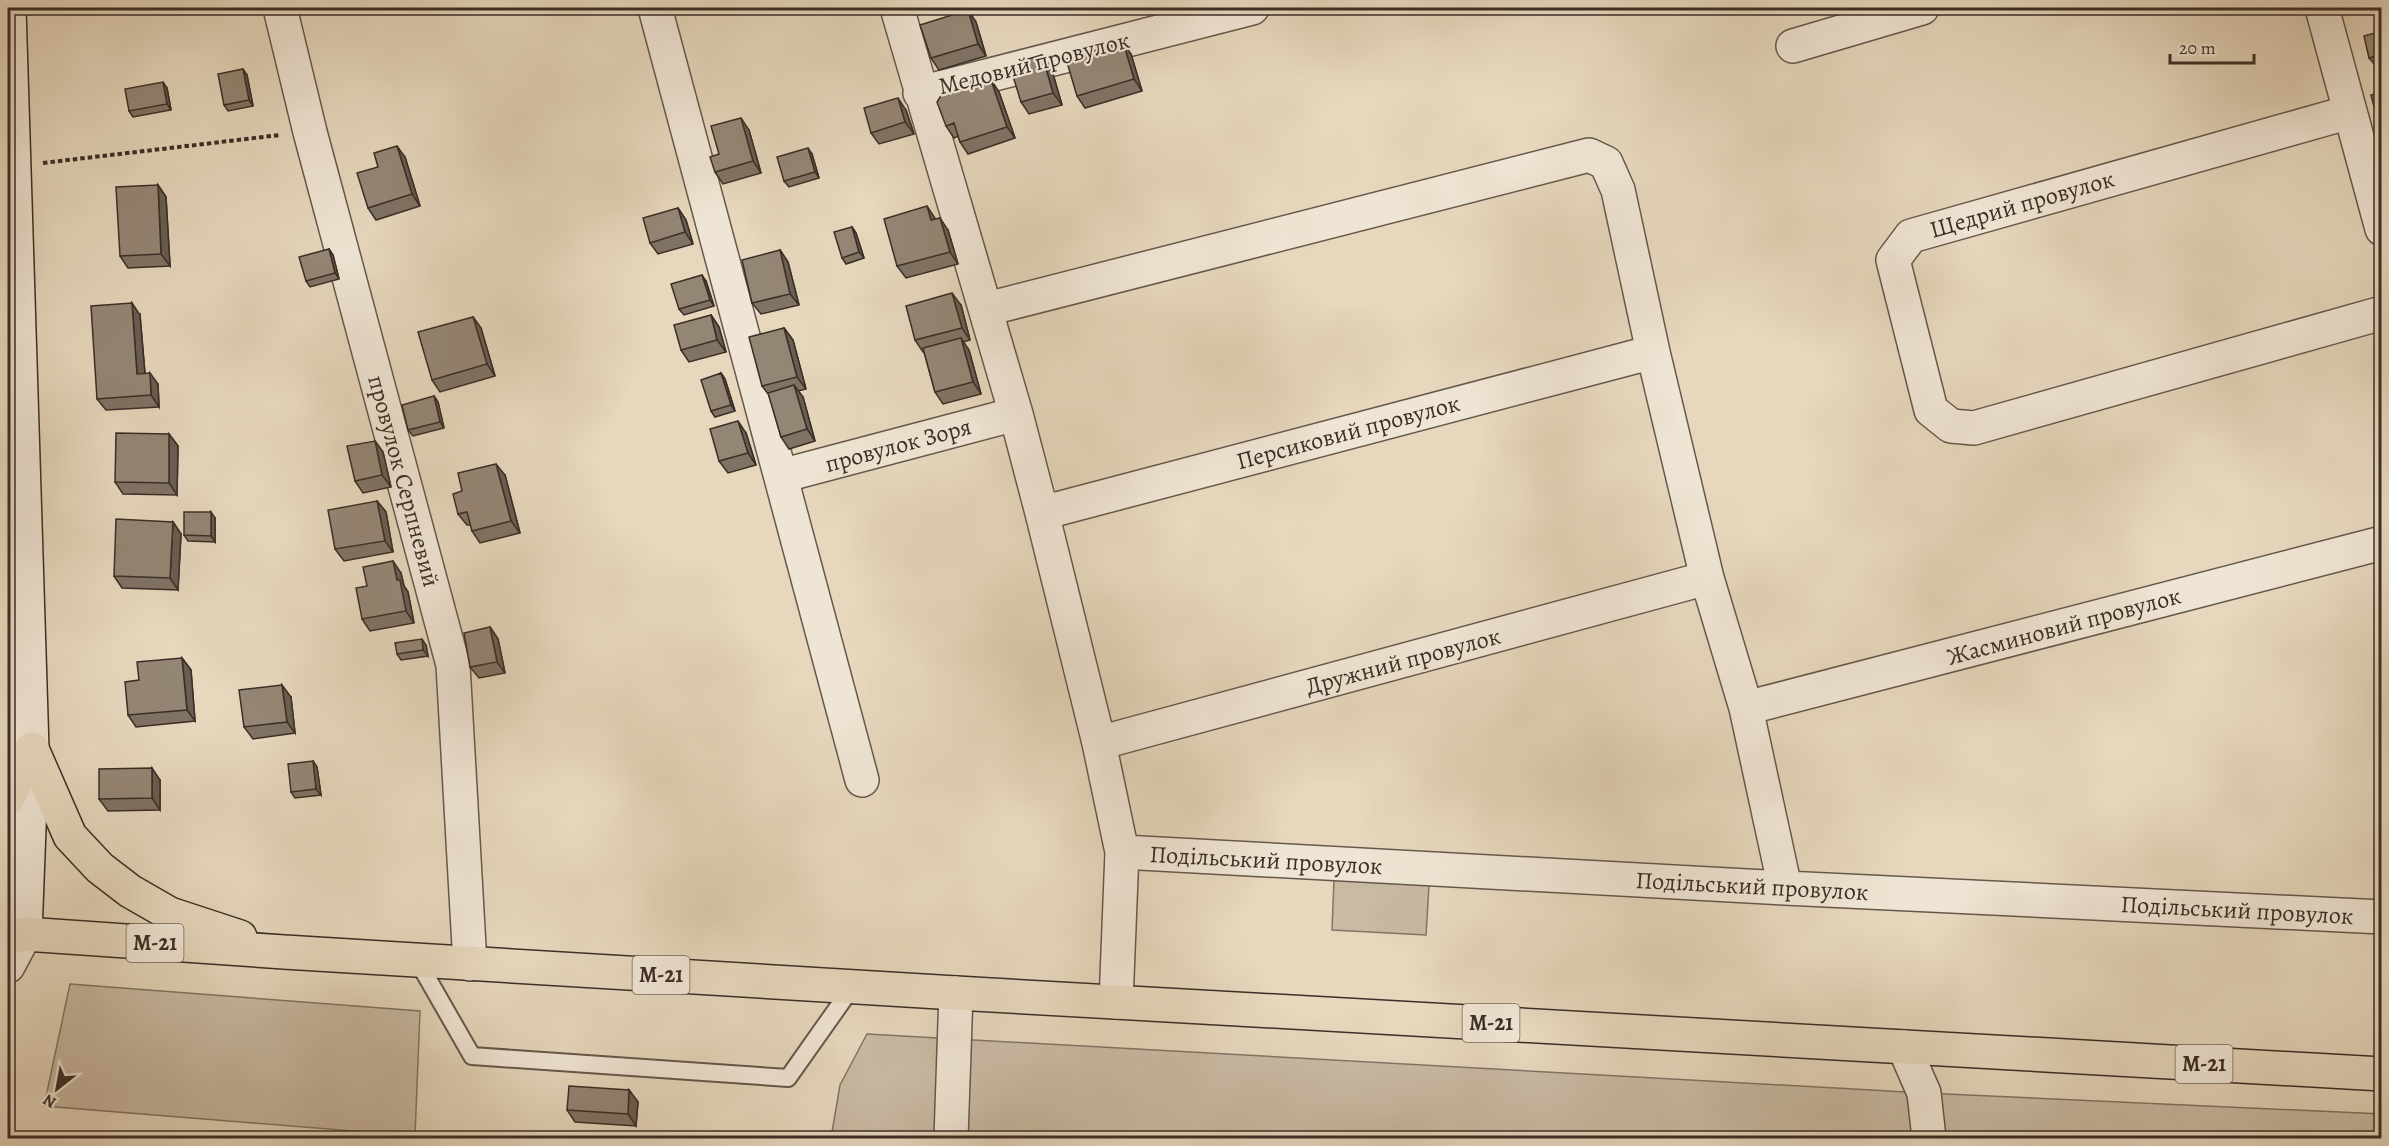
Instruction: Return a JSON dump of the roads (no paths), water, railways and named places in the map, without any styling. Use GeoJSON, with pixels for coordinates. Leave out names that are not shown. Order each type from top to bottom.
{"type":"FeatureCollection","features":[{"type":"Feature","properties":{"kind":"highway"},"geometry":{"type":"LineString","coordinates":[[8,798],[20,744]]}},
{"type":"Feature","properties":{"kind":"highway"},"geometry":{"type":"LineString","coordinates":[[20,744],[70,836],[100,868],[130,891],[170,914],[284,952]]}},
{"type":"Feature","properties":{"kind":"highway","name":"М-21"},"geometry":{"type":"LineString","coordinates":[[13,932],[470,964],[2382,1074]]}},
{"type":"Feature","properties":{"kind":"street"},"geometry":{"type":"LineString","coordinates":[[8,966],[13,932],[20,744],[14,336],[15,166],[9,8]]}},
{"type":"Feature","properties":{"kind":"street","name":"провулок Серпневий"},"geometry":{"type":"LineString","coordinates":[[280,8],[310,132],[453,665],[470,964]]}},
{"type":"Feature","properties":{"kind":"street"},"geometry":{"type":"LineString","coordinates":[[655,8],[862,780]]}},
{"type":"Feature","properties":{"kind":"street"},"geometry":{"type":"LineString","coordinates":[[897,8],[920,93],[987,309],[1016,414],[1099,743],[1122,852],[1116,1002]]}},
{"type":"Feature","properties":{"kind":"street","name":"Медовий провулок"},"geometry":{"type":"LineString","coordinates":[[920,93],[1252,8]]}},
{"type":"Feature","properties":{"kind":"street"},"geometry":{"type":"LineString","coordinates":[[1793,46],[1836,19],[1922,8]]}},
{"type":"Feature","properties":{"kind":"street"},"geometry":{"type":"LineString","coordinates":[[2322,8],[2350,112],[2374,172],[2382,229]]}},
{"type":"Feature","properties":{"kind":"street","name":"Щедрий провулок"},"geometry":{"type":"LineString","coordinates":[[2350,112],[1911,236],[1893,260],[1931,410],[1951,426],[1974,428],[2382,313]]}},
{"type":"Feature","properties":{"kind":"street"},"geometry":{"type":"LineString","coordinates":[[987,309],[1589,155],[1606,163],[1618,190],[1653,352],[1707,578],[1746,708],[1785,888]]}},
{"type":"Feature","properties":{"kind":"street","name":"Персиковий провулок"},"geometry":{"type":"LineString","coordinates":[[1042,513],[1653,352]]}},
{"type":"Feature","properties":{"kind":"street","name":"провулок Зоря"},"geometry":{"type":"LineString","coordinates":[[781,476],[1016,414]]}},
{"type":"Feature","properties":{"kind":"street","name":"Жасминовий провулок"},"geometry":{"type":"LineString","coordinates":[[1746,708],[2382,543]]}},
{"type":"Feature","properties":{"kind":"street","name":"Дружний провулок"},"geometry":{"type":"LineString","coordinates":[[1099,743],[1707,578]]}},
{"type":"Feature","properties":{"kind":"street","name":"Подільський провулок"},"geometry":{"type":"LineString","coordinates":[[1122,852],[2382,917]]}},
{"type":"Feature","properties":{"kind":"street"},"geometry":{"type":"LineString","coordinates":[[951,1138],[956,993]]}},
{"type":"Feature","properties":{"kind":"street"},"geometry":{"type":"LineString","coordinates":[[1904,1047],[1924,1093],[1929,1138]]}},
{"type":"Feature","properties":{"kind":"lane"},"geometry":{"type":"LineString","coordinates":[[417,960],[472,1056],[788,1078],[853,986]]}}]}
